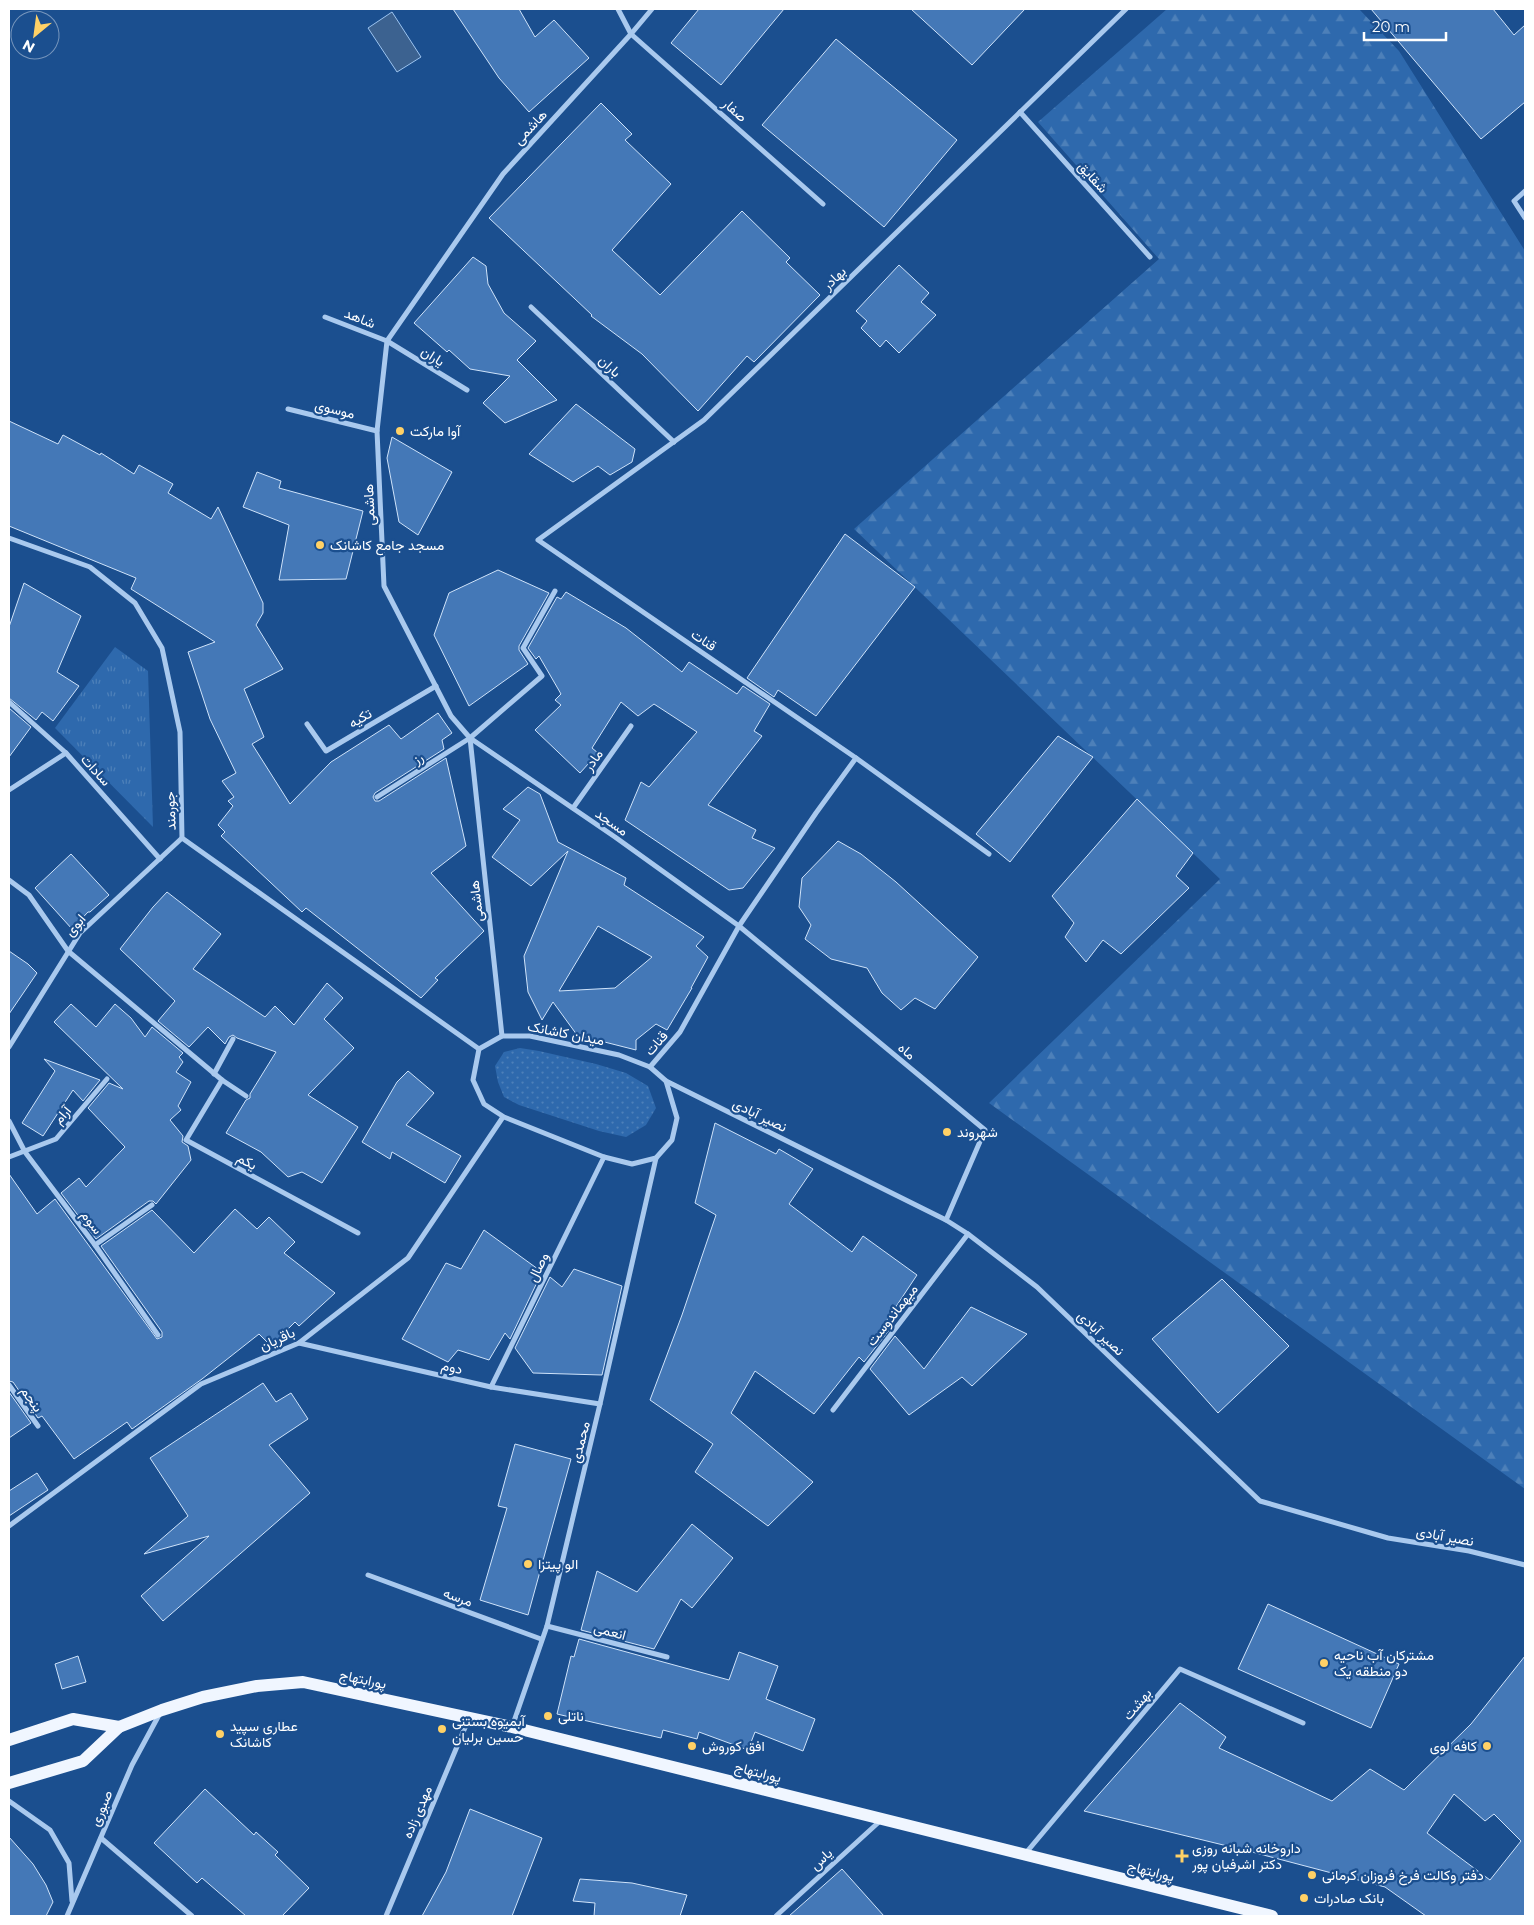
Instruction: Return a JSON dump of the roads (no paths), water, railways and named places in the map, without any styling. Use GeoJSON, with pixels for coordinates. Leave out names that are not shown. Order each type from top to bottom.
{"type":"FeatureCollection","features":[{"type":"Feature","properties":{"kind":"main road","name":"پورابتهاج"},"geometry":{"type":"LineString","coordinates":[[9,1784],[83,1761],[119,1727],[162,1710],[203,1697],[257,1686],[302,1682],[512,1727],[1272,1916]]}},
{"type":"Feature","properties":{"kind":"main road"},"geometry":{"type":"LineString","coordinates":[[9,1740],[72,1719],[119,1727]]}},
{"type":"Feature","properties":{"kind":"street","name":"صفار"},"geometry":{"type":"LineString","coordinates":[[618,9],[632,34],[823,204]]}},
{"type":"Feature","properties":{"kind":"street","name":"هاشمی"},"geometry":{"type":"LineString","coordinates":[[502,1036],[470,738],[451,716],[384,586],[377,431],[387,341],[502,174],[632,34],[652,9]]}},
{"type":"Feature","properties":{"kind":"street","name":"بهادر"},"geometry":{"type":"LineString","coordinates":[[538,540],[704,420],[1126,9]]}},
{"type":"Feature","properties":{"kind":"street","name":"شقایق"},"geometry":{"type":"LineString","coordinates":[[1020,112],[1150,257]]}},
{"type":"Feature","properties":{"kind":"street"},"geometry":{"type":"LineString","coordinates":[[1525,191],[1514,200],[1525,218]]}},
{"type":"Feature","properties":{"kind":"street","name":"باران"},"geometry":{"type":"LineString","coordinates":[[531,307],[674,442]]}},
{"type":"Feature","properties":{"kind":"street","name":"شاهد"},"geometry":{"type":"LineString","coordinates":[[325,316],[387,341]]}},
{"type":"Feature","properties":{"kind":"street","name":"یاران"},"geometry":{"type":"LineString","coordinates":[[387,341],[466,390]]}},
{"type":"Feature","properties":{"kind":"street","name":"موسوی"},"geometry":{"type":"LineString","coordinates":[[288,410],[377,431]]}},
{"type":"Feature","properties":{"kind":"street","name":"جورمند"},"geometry":{"type":"LineString","coordinates":[[9,538],[90,567],[135,603],[162,648],[180,732],[182,838],[479,1050]]}},
{"type":"Feature","properties":{"kind":"street","name":"قنات"},"geometry":{"type":"LineString","coordinates":[[538,540],[856,758],[989,854]]}},
{"type":"Feature","properties":{"kind":"street","name":"رز"},"geometry":{"type":"LineString","coordinates":[[377,797],[470,738],[542,676],[523,648],[554,591]]}},
{"type":"Feature","properties":{"kind":"street","name":"تکیه"},"geometry":{"type":"LineString","coordinates":[[307,724],[326,751],[436,686]]}},
{"type":"Feature","properties":{"kind":"street","name":"سادات"},"geometry":{"type":"LineString","coordinates":[[9,702],[66,753],[160,859]]}},
{"type":"Feature","properties":{"kind":"street","name":"مادر"},"geometry":{"type":"LineString","coordinates":[[573,808],[631,726]]}},
{"type":"Feature","properties":{"kind":"street","name":"مسجد"},"geometry":{"type":"LineString","coordinates":[[470,738],[573,808],[739,926]]}},
{"type":"Feature","properties":{"kind":"street"},"geometry":{"type":"LineString","coordinates":[[9,790],[66,753]]}},
{"type":"Feature","properties":{"kind":"street","name":"قنات"},"geometry":{"type":"LineString","coordinates":[[650,1067],[680,1032],[739,926],[856,758]]}},
{"type":"Feature","properties":{"kind":"street","name":"ابوی"},"geometry":{"type":"LineString","coordinates":[[9,1048],[80,934],[182,838]]}},
{"type":"Feature","properties":{"kind":"street"},"geometry":{"type":"LineString","coordinates":[[9,880],[29,895],[68,951],[214,1074],[246,1096]]}},
{"type":"Feature","properties":{"kind":"street","name":"ماه"},"geometry":{"type":"LineString","coordinates":[[739,926],[985,1130],[946,1220]]}},
{"type":"Feature","properties":{"kind":"street"},"geometry":{"type":"LineString","coordinates":[[502,1036],[479,1050],[472,1080],[484,1104],[503,1117],[604,1157],[632,1164],[656,1158],[672,1140],[677,1118],[666,1081]]}},
{"type":"Feature","properties":{"kind":"street","name":"میدان کاشانک"},"geometry":{"type":"LineString","coordinates":[[502,1036],[530,1036],[619,1055],[650,1067],[666,1081]]}},
{"type":"Feature","properties":{"kind":"street"},"geometry":{"type":"LineString","coordinates":[[214,1074],[233,1039]]}},
{"type":"Feature","properties":{"kind":"street","name":"آرام"},"geometry":{"type":"LineString","coordinates":[[25,1152],[56,1139],[107,1080]]}},
{"type":"Feature","properties":{"kind":"street","name":"یکم"},"geometry":{"type":"LineString","coordinates":[[222,1080],[186,1140],[358,1234]]}},
{"type":"Feature","properties":{"kind":"street","name":"نصیر آبادی"},"geometry":{"type":"LineString","coordinates":[[666,1081],[946,1220],[968,1234],[1037,1287],[1260,1501],[1388,1538],[1469,1551],[1525,1565]]}},
{"type":"Feature","properties":{"kind":"street","name":"باقریان"},"geometry":{"type":"LineString","coordinates":[[9,1526],[201,1384],[299,1343],[408,1258],[503,1117]]}},
{"type":"Feature","properties":{"kind":"street","name":"سوم"},"geometry":{"type":"LineString","coordinates":[[9,1121],[25,1152],[95,1245],[158,1335]]}},
{"type":"Feature","properties":{"kind":"street"},"geometry":{"type":"LineString","coordinates":[[9,1157],[25,1152]]}},
{"type":"Feature","properties":{"kind":"street","name":"وصال"},"geometry":{"type":"LineString","coordinates":[[491,1388],[604,1157]]}},
{"type":"Feature","properties":{"kind":"street","name":"محمدی"},"geometry":{"type":"LineString","coordinates":[[512,1727],[547,1626],[656,1158]]}},
{"type":"Feature","properties":{"kind":"street"},"geometry":{"type":"LineString","coordinates":[[95,1245],[152,1204]]}},
{"type":"Feature","properties":{"kind":"street","name":"میهماندوست"},"geometry":{"type":"LineString","coordinates":[[833,1410],[968,1234]]}},
{"type":"Feature","properties":{"kind":"street","name":"دوم"},"geometry":{"type":"LineString","coordinates":[[299,1343],[491,1388],[600,1404]]}},
{"type":"Feature","properties":{"kind":"street","name":"پنجم"},"geometry":{"type":"LineString","coordinates":[[9,1385],[38,1426]]}},
{"type":"Feature","properties":{"kind":"street","name":"مرسه"},"geometry":{"type":"LineString","coordinates":[[368,1575],[541,1639]]}},
{"type":"Feature","properties":{"kind":"street","name":"انعمی"},"geometry":{"type":"LineString","coordinates":[[547,1626],[668,1657]]}},
{"type":"Feature","properties":{"kind":"street","name":"بهشت"},"geometry":{"type":"LineString","coordinates":[[1025,1854],[1180,1670],[1303,1723]]}},
{"type":"Feature","properties":{"kind":"street","name":"صبوری"},"geometry":{"type":"LineString","coordinates":[[67,1916],[132,1764],[162,1710]]}},
{"type":"Feature","properties":{"kind":"street","name":"مهدی زاده"},"geometry":{"type":"LineString","coordinates":[[386,1916],[469,1717]]}},
{"type":"Feature","properties":{"kind":"street"},"geometry":{"type":"LineString","coordinates":[[9,1801],[50,1830],[69,1863],[72,1903]]}},
{"type":"Feature","properties":{"kind":"street","name":"یاس"},"geometry":{"type":"LineString","coordinates":[[776,1916],[882,1819]]}},
{"type":"Feature","properties":{"kind":"street"},"geometry":{"type":"LineString","coordinates":[[101,1838],[192,1916]]}},
{"type":"Feature","properties":{"kind":"place","name":"آوا مارکت"},"geometry":{"type":"Point","coordinates":[400,431]}},
{"type":"Feature","properties":{"kind":"place","name":"مسجد جامع کاشانک"},"geometry":{"type":"Point","coordinates":[320,545]}},
{"type":"Feature","properties":{"kind":"place","name":"شهروند"},"geometry":{"type":"Point","coordinates":[947,1132]}},
{"type":"Feature","properties":{"kind":"place","name":"الو پیتزا"},"geometry":{"type":"Point","coordinates":[528,1564]}},
{"type":"Feature","properties":{"kind":"place","name":"مشترکان آب ناحیه دو منطقه یک"},"geometry":{"type":"Point","coordinates":[1324,1663]}},
{"type":"Feature","properties":{"kind":"place","name":"ناتلی"},"geometry":{"type":"Point","coordinates":[548,1716]}},
{"type":"Feature","properties":{"kind":"place","name":"آبمیوه بستنی حسین برلیان"},"geometry":{"type":"Point","coordinates":[442,1729]}},
{"type":"Feature","properties":{"kind":"place","name":"عطاری سپید کاشانک"},"geometry":{"type":"Point","coordinates":[220,1734]}},
{"type":"Feature","properties":{"kind":"place","name":"افق کوروش"},"geometry":{"type":"Point","coordinates":[692,1746]}},
{"type":"Feature","properties":{"kind":"place","name":"کافه لوی"},"geometry":{"type":"Point","coordinates":[1487,1746]}},
{"type":"Feature","properties":{"kind":"place","name":"داروخانه شبانه روزی دکتر اشرفیان پور"},"geometry":{"type":"Point","coordinates":[1182,1856]}},
{"type":"Feature","properties":{"kind":"place","name":"دفتر وکالت فرخ فروزان کرمانی"},"geometry":{"type":"Point","coordinates":[1312,1875]}},
{"type":"Feature","properties":{"kind":"place","name":"بانک صادرات"},"geometry":{"type":"Point","coordinates":[1304,1898]}}]}
